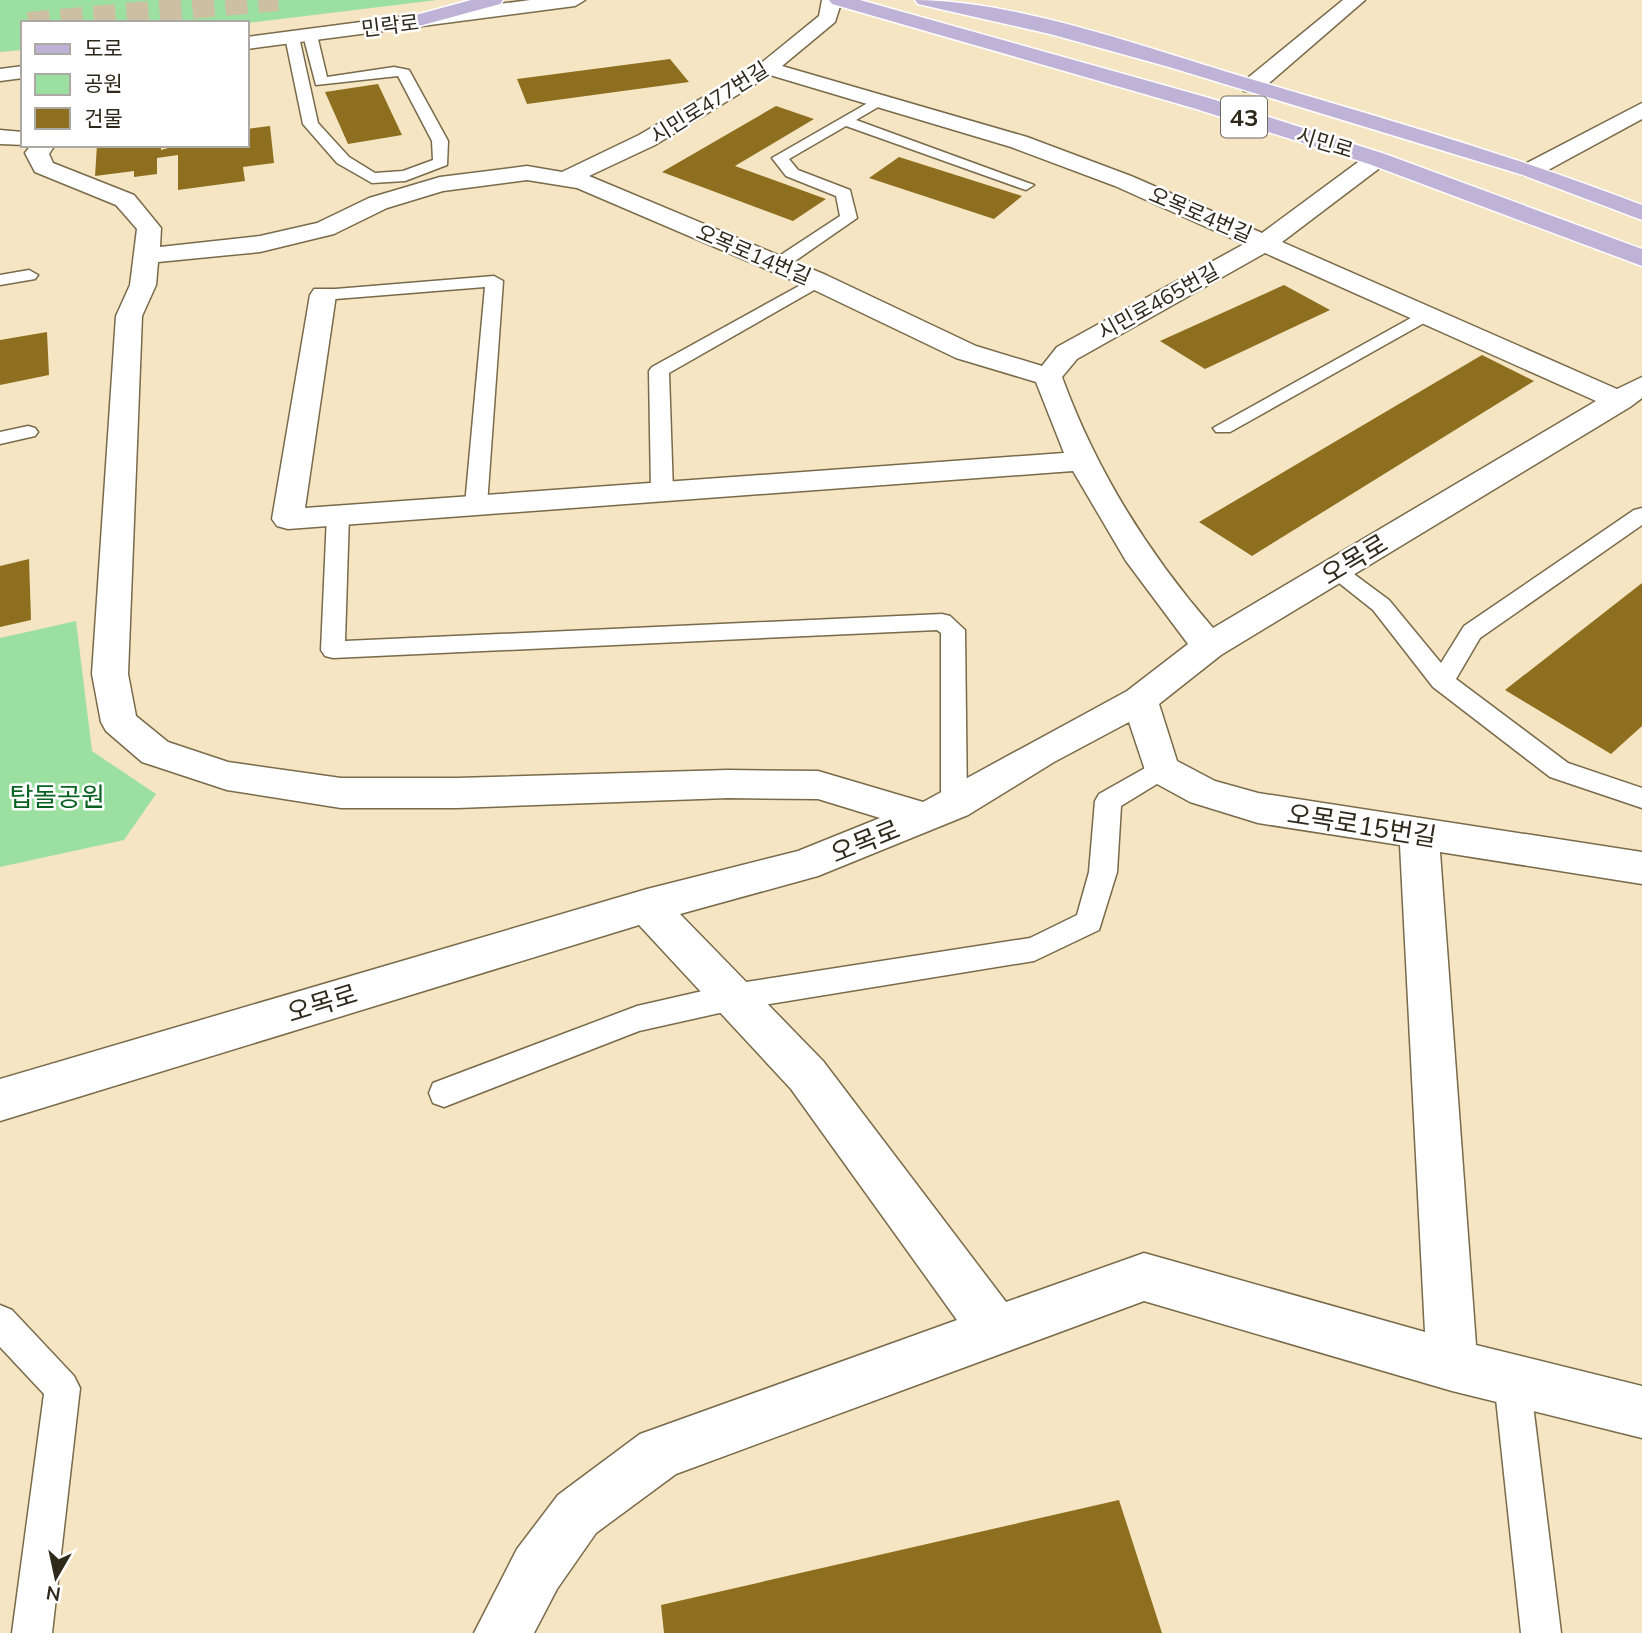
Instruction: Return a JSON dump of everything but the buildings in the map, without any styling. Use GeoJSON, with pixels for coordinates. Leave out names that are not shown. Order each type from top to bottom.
{"type":"FeatureCollection","features":[{"type":"Feature","properties":{"kind":"main road"},"geometry":{"type":"LineString","coordinates":[[408,23],[493,0]]}},
{"type":"Feature","properties":{"kind":"main road","name":"시민로"},"geometry":{"type":"LineString","coordinates":[[839,0],[1201,103],[1377,159],[1642,258]]}},
{"type":"Feature","properties":{"kind":"main road","name":"시민로"},"geometry":{"type":"LineString","coordinates":[[925,0],[1054,29],[1252,86],[1531,170],[1642,213]]}},
{"type":"Feature","properties":{"kind":"main road"},"geometry":{"type":"LineString","coordinates":[[988,0],[1054,29]]}},
{"type":"Feature","properties":{"kind":"street","name":"민락로"},"geometry":{"type":"LineString","coordinates":[[248,43],[575,0]]}},
{"type":"Feature","properties":{"kind":"street","name":"시민로477번길"},"geometry":{"type":"LineString","coordinates":[[565,179],[647,141],[767,68],[828,18],[832,0]]}},
{"type":"Feature","properties":{"kind":"street"},"geometry":{"type":"LineString","coordinates":[[1252,86],[1355,0],[1363,0]]}},
{"type":"Feature","properties":{"kind":"street","name":"오목로4번길"},"geometry":{"type":"LineString","coordinates":[[767,68],[1032,147],[1266,242],[1427,314],[1631,393]]}},
{"type":"Feature","properties":{"kind":"street"},"geometry":{"type":"LineString","coordinates":[[0,75],[21,72]]}},
{"type":"Feature","properties":{"kind":"street"},"geometry":{"type":"LineString","coordinates":[[1531,170],[1642,110]]}},
{"type":"Feature","properties":{"kind":"street"},"geometry":{"type":"LineString","coordinates":[[0,137],[21,139]]}},
{"type":"Feature","properties":{"kind":"street"},"geometry":{"type":"LineString","coordinates":[[42,147],[37,153],[43,167],[124,200],[149,228],[143,285],[129,316],[110,674],[119,722],[155,752],[227,776],[341,793],[457,793],[727,783],[818,785],[939,811]]}},
{"type":"Feature","properties":{"kind":"street","name":"시민로465번길"},"geometry":{"type":"LineString","coordinates":[[1048,377],[1067,353],[1266,242],[1377,159]]}},
{"type":"Feature","properties":{"kind":"street","name":"오목로14번길"},"geometry":{"type":"LineString","coordinates":[[146,256],[260,244],[325,229],[378,203],[440,184],[527,173],[583,182],[779,264],[966,352],[1048,377]]}},
{"type":"Feature","properties":{"kind":"street"},"geometry":{"type":"LineString","coordinates":[[323,295],[288,519],[1085,461]]}},
{"type":"Feature","properties":{"kind":"street"},"geometry":{"type":"LineString","coordinates":[[1048,377],[1114,519],[1166,595],[1209,646]]}},
{"type":"Feature","properties":{"kind":"street","name":"오목로"},"geometry":{"type":"LineString","coordinates":[[0,1100],[648,906],[804,865],[939,811],[1041,752],[1140,700],[1209,646],[1631,393]]}},
{"type":"Feature","properties":{"kind":"street"},"geometry":{"type":"LineString","coordinates":[[1140,700],[1161,769]]}},
{"type":"Feature","properties":{"kind":"street","name":"오목로15번길"},"geometry":{"type":"LineString","coordinates":[[1161,769],[1203,792],[1258,808],[1642,868]]}},
{"type":"Feature","properties":{"kind":"street"},"geometry":{"type":"LineString","coordinates":[[1419,835],[1452,1365]]}},
{"type":"Feature","properties":{"kind":"street"},"geometry":{"type":"LineString","coordinates":[[648,906],[807,1075],[996,1331]]}},
{"type":"Feature","properties":{"kind":"street"},"geometry":{"type":"LineString","coordinates":[[503,1633],[537,1569],[577,1514],[659,1453],[1144,1277],[1452,1365],[1642,1412]]}},
{"type":"Feature","properties":{"kind":"lane"},"geometry":{"type":"LineString","coordinates":[[301,36],[321,82],[394,71],[404,74],[440,141],[441,162],[405,176],[372,178],[343,160],[311,124],[301,36]]}},
{"type":"Feature","properties":{"kind":"lane"},"geometry":{"type":"LineString","coordinates":[[779,264],[849,218],[844,193],[792,173],[780,158],[880,100]]}},
{"type":"Feature","properties":{"kind":"lane"},"geometry":{"type":"LineString","coordinates":[[845,121],[1026,186]]}},
{"type":"Feature","properties":{"kind":"lane"},"geometry":{"type":"LineString","coordinates":[[0,280],[29,275]]}},
{"type":"Feature","properties":{"kind":"lane"},"geometry":{"type":"LineString","coordinates":[[323,295],[494,281],[476,505]]}},
{"type":"Feature","properties":{"kind":"lane"},"geometry":{"type":"LineString","coordinates":[[662,492],[659,371],[817,281]]}},
{"type":"Feature","properties":{"kind":"lane"},"geometry":{"type":"LineString","coordinates":[[1223,428],[1427,314]]}},
{"type":"Feature","properties":{"kind":"lane"},"geometry":{"type":"LineString","coordinates":[[0,438],[28,432]]}},
{"type":"Feature","properties":{"kind":"lane"},"geometry":{"type":"LineString","coordinates":[[338,515],[332,650],[942,622],[953,630],[939,811]]}},
{"type":"Feature","properties":{"kind":"lane"},"geometry":{"type":"LineString","coordinates":[[1442,681],[1472,632],[1642,515]]}},
{"type":"Feature","properties":{"kind":"lane"},"geometry":{"type":"LineString","coordinates":[[1335,571],[1381,605],[1442,681],[1559,769],[1642,798]]}},
{"type":"Feature","properties":{"kind":"lane"},"geometry":{"type":"LineString","coordinates":[[444,1093],[638,1019],[733,997],[1034,949],[1089,922],[1103,872],[1108,801],[1161,769]]}},
{"type":"Feature","properties":{"kind":"lane"},"geometry":{"type":"LineString","coordinates":[[0,1322],[62,1388],[32,1633]]}},
{"type":"Feature","properties":{"kind":"lane"},"geometry":{"type":"LineString","coordinates":[[1513,1380],[1541,1633]]}},
{"type":"Feature","properties":{"kind":"green space"},"geometry":{"type":"Polygon","coordinates":[[[0,0],[437,0],[248,23],[21,21],[21,50],[0,52],[0,0]]]}},
{"type":"Feature","properties":{"kind":"green space","name":"탑돌공원"},"geometry":{"type":"Polygon","coordinates":[[[76,621],[92,751],[156,794],[124,840],[0,867],[0,638],[76,621]]]}},
{"type":"Feature","properties":{"kind":"tunnel"},"geometry":{"type":"LineString","coordinates":[[50,21],[278,0]]}}]}
